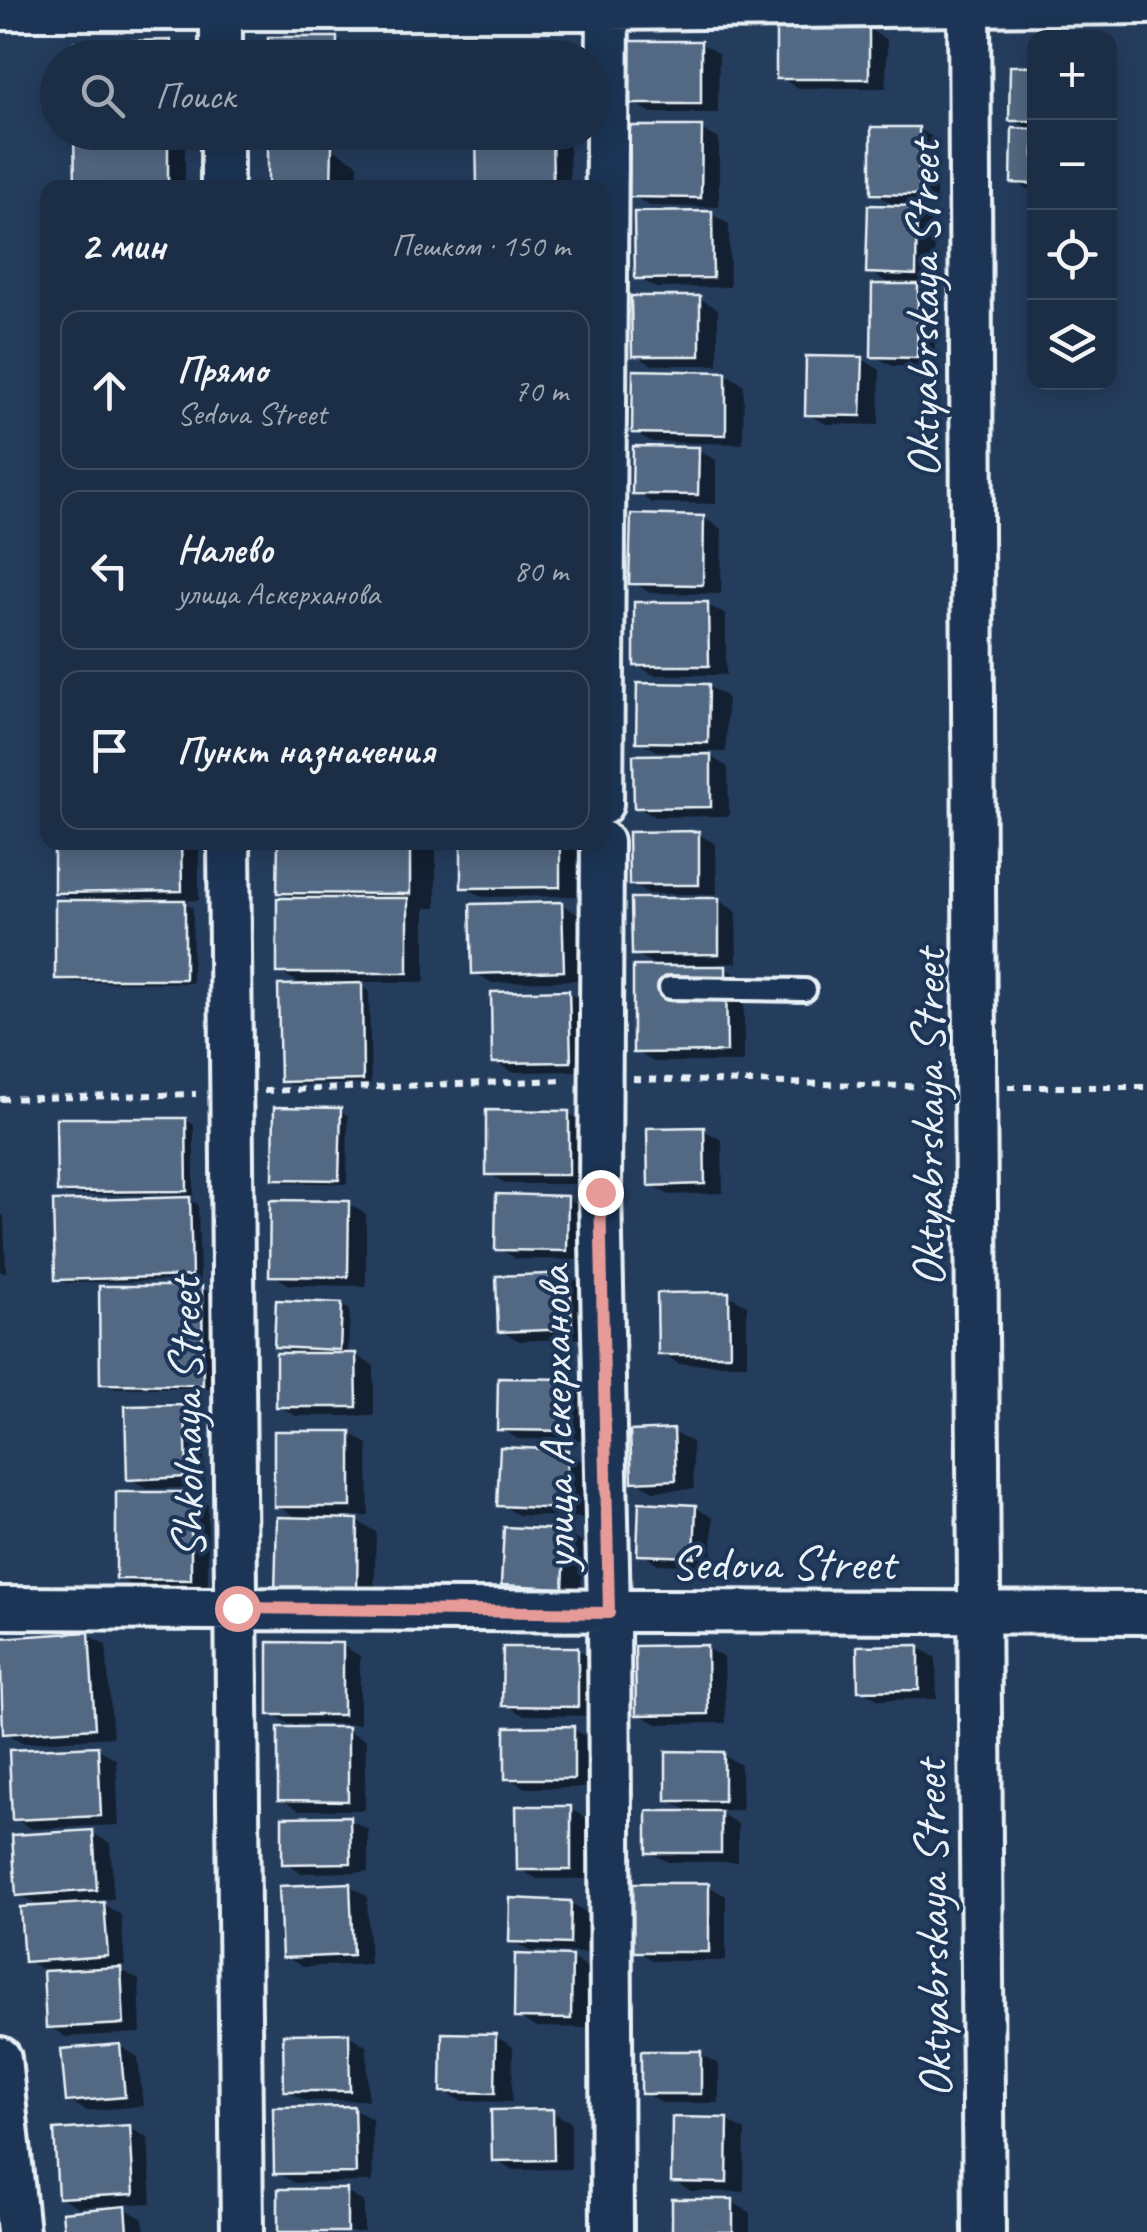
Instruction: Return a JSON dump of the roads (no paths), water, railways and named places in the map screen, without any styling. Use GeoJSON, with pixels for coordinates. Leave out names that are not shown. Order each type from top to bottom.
{"type":"FeatureCollection","features":[{"type":"Feature","properties":{"kind":"street"},"geometry":{"type":"LineString","coordinates":[[0,8],[221,10],[398,4],[608,9],[914,2],[1147,3]]}},
{"type":"Feature","properties":{"kind":"street","name":"Oktyabrskaya Street"},"geometry":{"type":"LineString","coordinates":[[970,4],[978,1088],[977,1612],[984,2232]]}},
{"type":"Feature","properties":{"kind":"street"},"geometry":{"type":"LineString","coordinates":[[608,9],[608,40]]}},
{"type":"Feature","properties":{"kind":"street"},"geometry":{"type":"LineString","coordinates":[[221,10],[221,40]]}},
{"type":"Feature","properties":{"kind":"street"},"geometry":{"type":"LineString","coordinates":[[222,150],[222,180]]}},
{"type":"Feature","properties":{"kind":"street"},"geometry":{"type":"LineString","coordinates":[[607,150],[607,180]]}},
{"type":"Feature","properties":{"kind":"street","name":"Shkolnaya Street"},"geometry":{"type":"LineString","coordinates":[[228,850],[242,2232]]}},
{"type":"Feature","properties":{"kind":"street","name":"улица Аскерханова"},"geometry":{"type":"LineString","coordinates":[[602,850],[600,1192],[609,1613],[612,2232]]}},
{"type":"Feature","properties":{"kind":"street","name":"Sedova Street"},"geometry":{"type":"LineString","coordinates":[[0,1608],[1147,1613]]}},
{"type":"Feature","properties":{"kind":"street"},"geometry":{"type":"LineString","coordinates":[[0,2058],[18,2232]]}},
{"type":"Feature","properties":{"kind":"lane"},"geometry":{"type":"LineString","coordinates":[[670,988],[805,990]]}}]}
